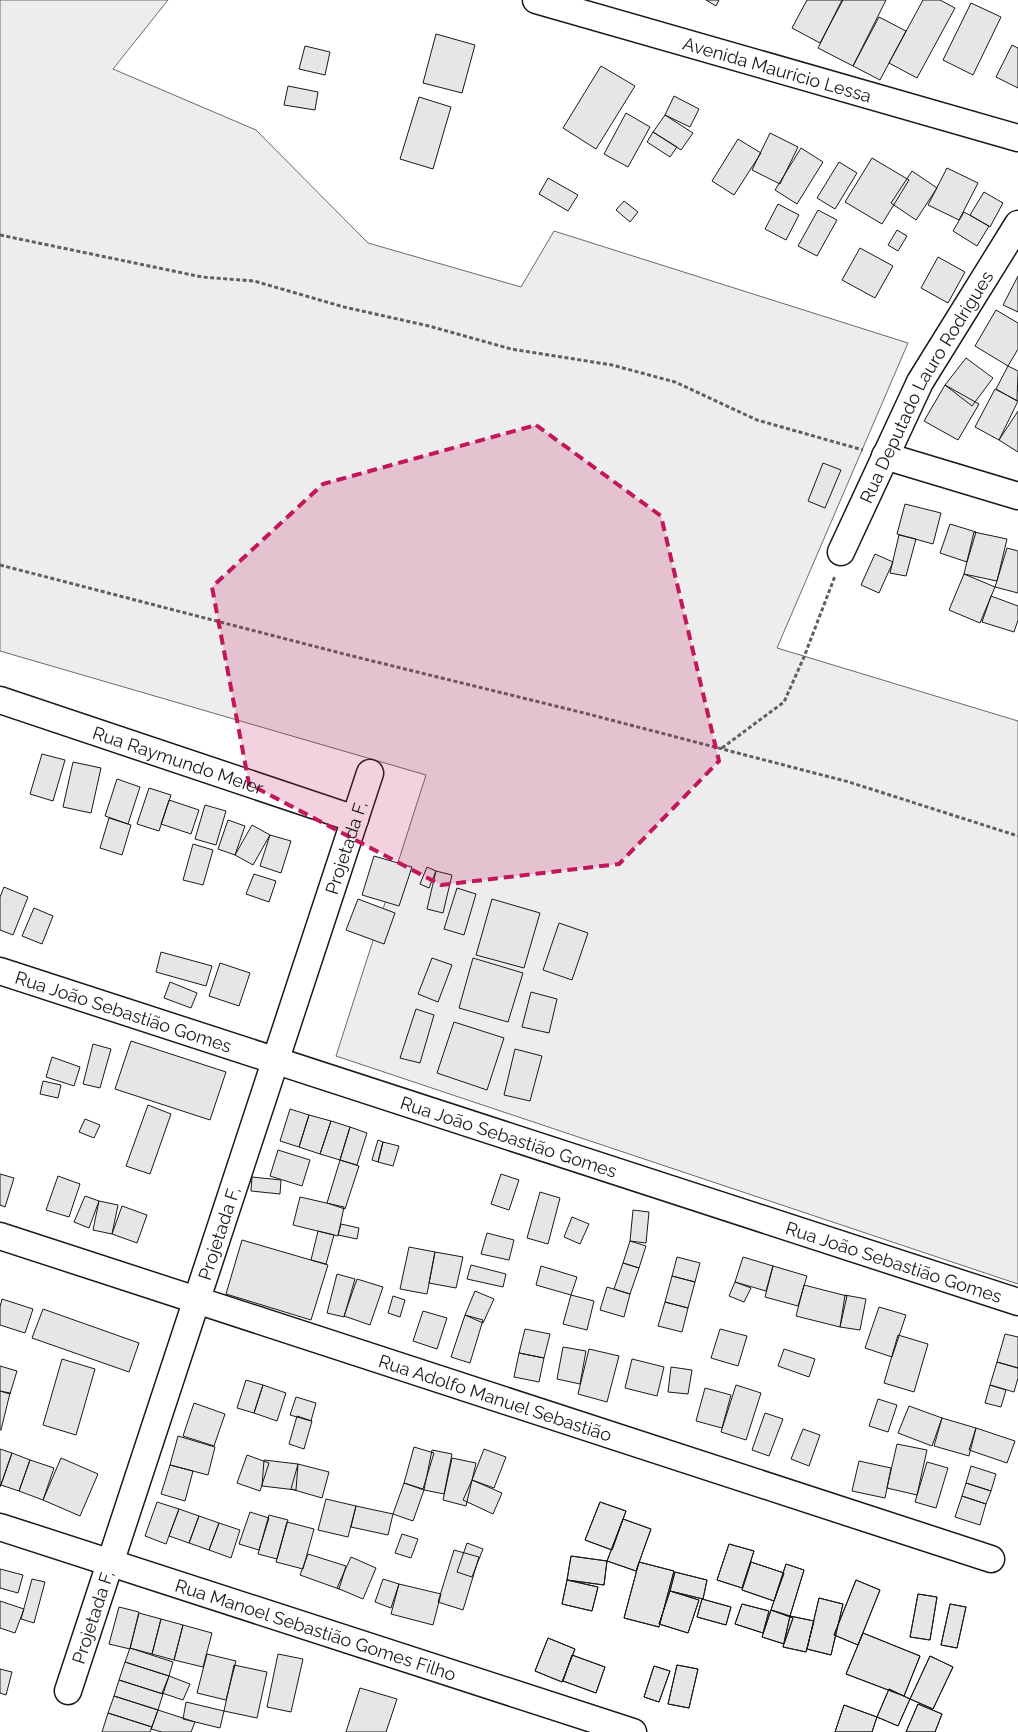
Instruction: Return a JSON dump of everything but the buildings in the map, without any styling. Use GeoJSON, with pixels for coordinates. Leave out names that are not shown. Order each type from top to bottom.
{"type":"FeatureCollection","features":[{"type":"Feature","properties":{"kind":"street","name":"Avenida Maurício Lessa"},"geometry":{"type":"LineString","coordinates":[[536,0],[611,10],[1018,138]]}},
{"type":"Feature","properties":{"kind":"street","name":"Rua Deputado Lauro Rodrigues"},"geometry":{"type":"LineString","coordinates":[[842,552],[920,382],[1018,224]]}},
{"type":"Feature","properties":{"kind":"street"},"geometry":{"type":"LineString","coordinates":[[885,456],[1018,496]]}},
{"type":"Feature","properties":{"kind":"street","name":"Rua Raymundo Meier"},"geometry":{"type":"LineString","coordinates":[[0,700],[355,819]]}},
{"type":"Feature","properties":{"kind":"street","name":"Projetada F,"},"geometry":{"type":"LineString","coordinates":[[68,1691],[370,773]]}},
{"type":"Feature","properties":{"kind":"street","name":"Rua João Sebastião Gomes"},"geometry":{"type":"LineString","coordinates":[[0,972],[1018,1302]]}},
{"type":"Feature","properties":{"kind":"street","name":"Rua Adolfo Manuel Sebastião"},"geometry":{"type":"LineString","coordinates":[[0,1236],[991,1559]]}},
{"type":"Feature","properties":{"kind":"street","name":"Rua Manoel Sebastião Gomes Filho"},"geometry":{"type":"LineString","coordinates":[[0,1527],[634,1732]]}},
{"type":"Feature","properties":{"kind":"path"},"geometry":{"type":"LineString","coordinates":[[0,235],[202,278],[254,280],[344,307],[429,326],[511,350],[612,365],[675,382],[757,420],[885,456]]}},
{"type":"Feature","properties":{"kind":"path"},"geometry":{"type":"LineString","coordinates":[[721,748],[784,702],[832,585],[842,552]]}},
{"type":"Feature","properties":{"kind":"path"},"geometry":{"type":"LineString","coordinates":[[0,565],[849,782],[1018,836]]}},
{"type":"Feature","properties":{"kind":"highlighted area"},"geometry":{"type":"Polygon","coordinates":[[[536,425],[661,516],[719,761],[619,864],[441,885],[249,784],[212,587],[323,484],[536,425]]]}},
{"type":"Feature","properties":{"kind":"shaded area"},"geometry":{"type":"Polygon","coordinates":[[[0,0],[168,0],[113,69],[256,130],[368,243],[521,287],[554,231],[908,343],[777,648],[1018,721],[1018,1284],[336,1056],[426,775],[0,651],[0,0]]]}}]}
